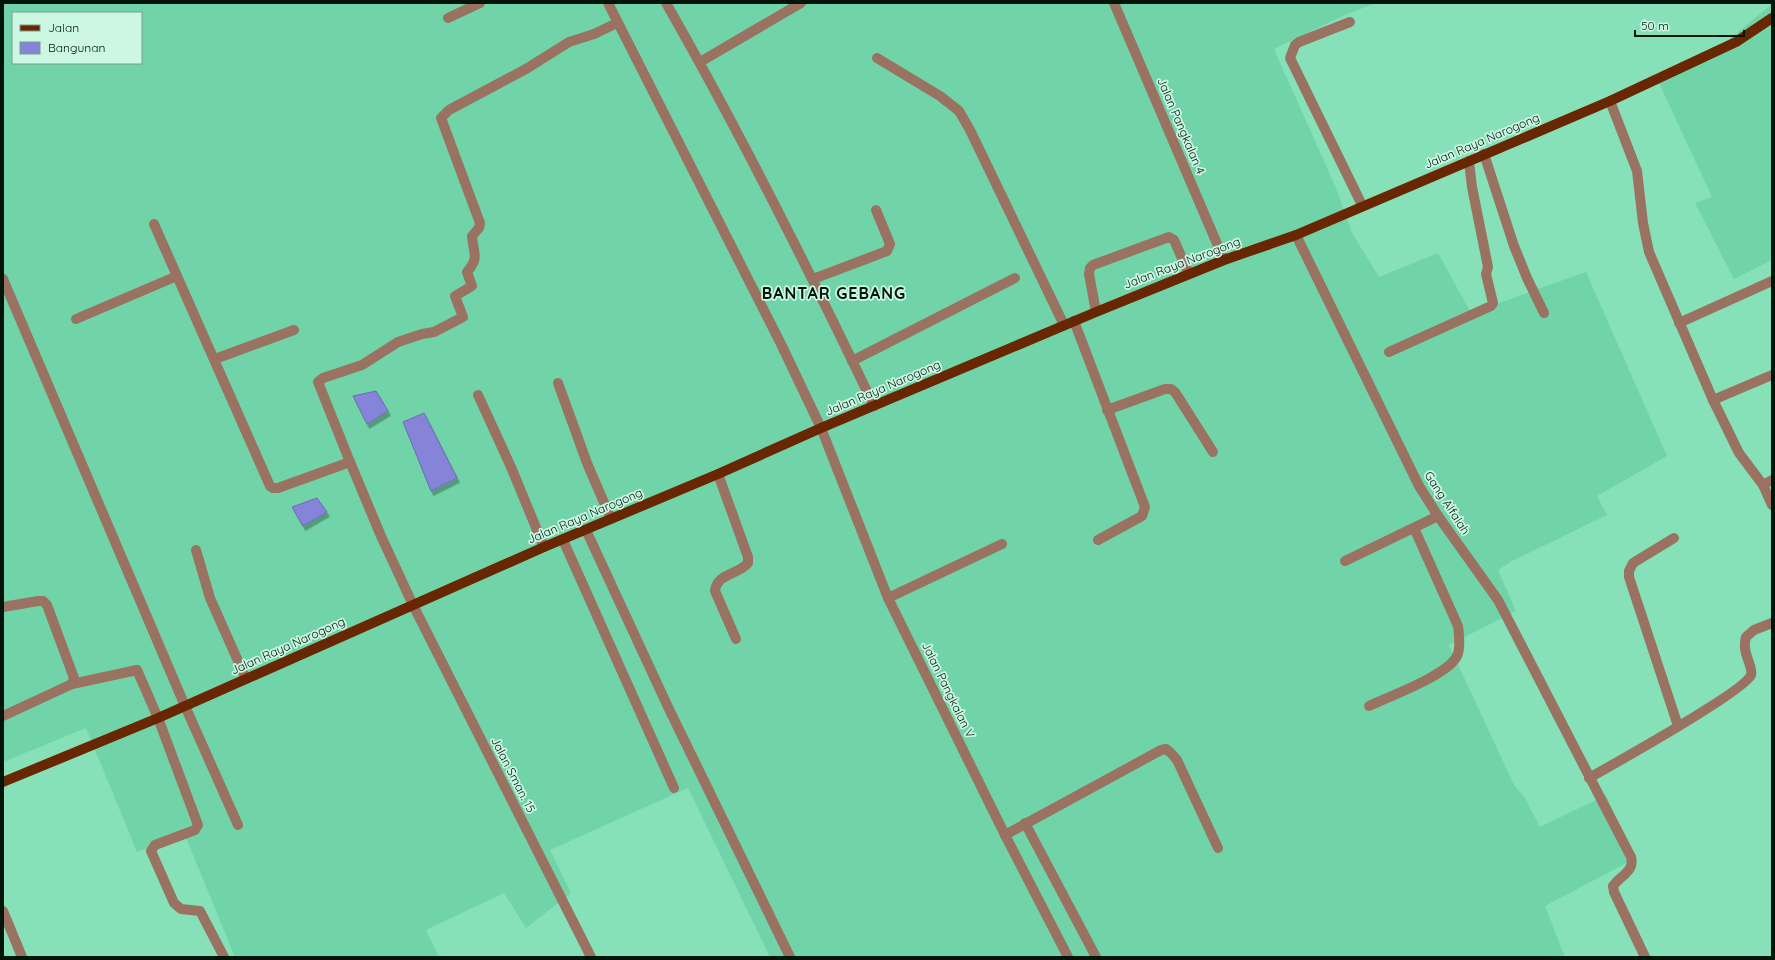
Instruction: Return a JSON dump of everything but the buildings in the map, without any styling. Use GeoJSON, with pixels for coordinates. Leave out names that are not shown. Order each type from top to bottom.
{"type":"FeatureCollection","features":[{"type":"Feature","properties":{"kind":"main road","name":"Jalan Raya Narogong"},"geometry":{"type":"LineString","coordinates":[[3,782],[158,718],[544,547],[1064,325],[1224,260],[1296,235],[1362,205],[1610,101],[1736,42],[1772,18]]}},
{"type":"Feature","properties":{"kind":"street"},"geometry":{"type":"LineString","coordinates":[[448,18],[480,3]]}},
{"type":"Feature","properties":{"kind":"street","name":"Jalan Pangkalan V"},"geometry":{"type":"LineString","coordinates":[[608,3],[781,344],[821,428],[888,598],[1005,835],[1068,957]]}},
{"type":"Feature","properties":{"kind":"street"},"geometry":{"type":"LineString","coordinates":[[666,3],[700,62],[813,279],[874,406]]}},
{"type":"Feature","properties":{"kind":"street"},"geometry":{"type":"LineString","coordinates":[[700,62],[801,3]]}},
{"type":"Feature","properties":{"kind":"street","name":"Jalan Pangkalan 4"},"geometry":{"type":"LineString","coordinates":[[1114,3],[1224,260]]}},
{"type":"Feature","properties":{"kind":"street"},"geometry":{"type":"LineString","coordinates":[[1350,22],[1299,42],[1295,45],[1291,52],[1290,58],[1362,205]]}},
{"type":"Feature","properties":{"kind":"street","name":"Jalan Sman. 15"},"geometry":{"type":"LineString","coordinates":[[589,957],[380,536],[318,382],[323,378],[362,365],[398,342],[422,334],[434,332],[463,317],[455,296],[472,286],[467,272],[474,265],[476,257],[472,236],[479,228],[480,223],[441,118],[449,110],[519,73],[569,42],[594,34],[617,23]]}},
{"type":"Feature","properties":{"kind":"street"},"geometry":{"type":"LineString","coordinates":[[877,58],[940,96],[959,111],[970,130],[1064,325]]}},
{"type":"Feature","properties":{"kind":"street"},"geometry":{"type":"LineString","coordinates":[[1610,101],[1637,171],[1643,223],[1649,252],[1712,400],[1739,453],[1767,483],[1772,505]]}},
{"type":"Feature","properties":{"kind":"street"},"geometry":{"type":"LineString","coordinates":[[1484,154],[1514,246],[1527,278],[1544,313]]}},
{"type":"Feature","properties":{"kind":"street"},"geometry":{"type":"LineString","coordinates":[[1390,352],[1493,304],[1486,274],[1488,267],[1472,187],[1469,161]]}},
{"type":"Feature","properties":{"kind":"street"},"geometry":{"type":"LineString","coordinates":[[813,279],[887,251],[890,244],[876,210]]}},
{"type":"Feature","properties":{"kind":"street"},"geometry":{"type":"LineString","coordinates":[[154,224],[216,359],[270,486],[273,488],[278,488],[350,462]]}},
{"type":"Feature","properties":{"kind":"street","name":"Gang Alfalah"},"geometry":{"type":"LineString","coordinates":[[1296,235],[1419,486],[1438,516],[1498,600],[1632,857],[1632,869],[1613,886],[1614,892],[1645,957]]}},
{"type":"Feature","properties":{"kind":"street"},"geometry":{"type":"LineString","coordinates":[[1096,312],[1089,274],[1090,268],[1093,265],[1169,237],[1174,240],[1189,274]]}},
{"type":"Feature","properties":{"kind":"street"},"geometry":{"type":"LineString","coordinates":[[76,319],[177,276]]}},
{"type":"Feature","properties":{"kind":"street"},"geometry":{"type":"LineString","coordinates":[[852,361],[1015,278]]}},
{"type":"Feature","properties":{"kind":"street"},"geometry":{"type":"LineString","coordinates":[[3,279],[185,706],[238,824]]}},
{"type":"Feature","properties":{"kind":"street"},"geometry":{"type":"LineString","coordinates":[[1679,323],[1772,281]]}},
{"type":"Feature","properties":{"kind":"street"},"geometry":{"type":"LineString","coordinates":[[1074,321],[1145,507],[1142,516],[1098,540]]}},
{"type":"Feature","properties":{"kind":"street"},"geometry":{"type":"LineString","coordinates":[[216,359],[294,330]]}},
{"type":"Feature","properties":{"kind":"street"},"geometry":{"type":"LineString","coordinates":[[1712,400],[1772,375]]}},
{"type":"Feature","properties":{"kind":"street"},"geometry":{"type":"LineString","coordinates":[[558,383],[587,463],[611,519]]}},
{"type":"Feature","properties":{"kind":"street"},"geometry":{"type":"LineString","coordinates":[[1107,410],[1165,389],[1171,389],[1175,392],[1213,452]]}},
{"type":"Feature","properties":{"kind":"street"},"geometry":{"type":"LineString","coordinates":[[478,395],[511,467],[544,547]]}},
{"type":"Feature","properties":{"kind":"street"},"geometry":{"type":"LineString","coordinates":[[718,474],[748,557],[748,563],[744,568],[718,581],[715,591],[736,639]]}},
{"type":"Feature","properties":{"kind":"street"},"geometry":{"type":"LineString","coordinates":[[1345,561],[1438,516]]}},
{"type":"Feature","properties":{"kind":"street"},"geometry":{"type":"LineString","coordinates":[[1369,706],[1444,670],[1458,656],[1460,637],[1458,626],[1414,528]]}},
{"type":"Feature","properties":{"kind":"street"},"geometry":{"type":"LineString","coordinates":[[586,530],[674,721],[790,957]]}},
{"type":"Feature","properties":{"kind":"street"},"geometry":{"type":"LineString","coordinates":[[1674,538],[1633,563],[1629,571],[1629,577],[1678,726]]}},
{"type":"Feature","properties":{"kind":"street"},"geometry":{"type":"LineString","coordinates":[[563,540],[674,788]]}},
{"type":"Feature","properties":{"kind":"street"},"geometry":{"type":"LineString","coordinates":[[888,598],[1002,544]]}},
{"type":"Feature","properties":{"kind":"street"},"geometry":{"type":"LineString","coordinates":[[196,550],[210,598],[246,679]]}},
{"type":"Feature","properties":{"kind":"street"},"geometry":{"type":"LineString","coordinates":[[3,607],[38,601],[43,601],[47,605],[74,678],[72,684]]}},
{"type":"Feature","properties":{"kind":"street"},"geometry":{"type":"LineString","coordinates":[[1590,778],[1726,697],[1749,678],[1751,669],[1744,652],[1746,637],[1754,630],[1772,623]]}},
{"type":"Feature","properties":{"kind":"street"},"geometry":{"type":"LineString","coordinates":[[3,716],[72,684],[138,670],[158,718],[198,825],[196,830],[155,845],[151,851],[174,903],[181,909],[200,911],[224,957]]}},
{"type":"Feature","properties":{"kind":"street"},"geometry":{"type":"LineString","coordinates":[[1005,835],[1161,750],[1166,749],[1177,760],[1218,848]]}},
{"type":"Feature","properties":{"kind":"street"},"geometry":{"type":"LineString","coordinates":[[1025,824],[1096,957]]}},
{"type":"Feature","properties":{"kind":"street"},"geometry":{"type":"LineString","coordinates":[[3,911],[6,929],[22,957]]}},
{"type":"Feature","properties":{"kind":"shaded area"},"geometry":{"type":"Polygon","coordinates":[[[3,3],[1376,3],[1347,14],[1274,49],[1336,188],[1352,233],[1379,277],[1438,253],[1471,313],[1586,272],[1667,456],[1597,496],[1607,515],[1512,561],[1498,570],[1516,611],[1449,645],[1514,785],[1525,798],[1540,827],[1606,795],[1634,859],[1545,906],[1565,957],[770,957],[688,788],[550,850],[571,893],[526,928],[504,893],[426,930],[439,957],[235,957],[184,833],[137,852],[86,728],[3,762],[3,3]]]}},
{"type":"Feature","properties":{"kind":"shaded area"},"geometry":{"type":"Polygon","coordinates":[[[1772,4],[1772,260],[1734,279],[1695,203],[1712,197],[1658,81],[1699,64],[1772,4]]]}},
{"type":"Feature","properties":{"kind":"district","name":"BANTAR GEBANG"},"geometry":{"type":"Point","coordinates":[834,293]}}]}
